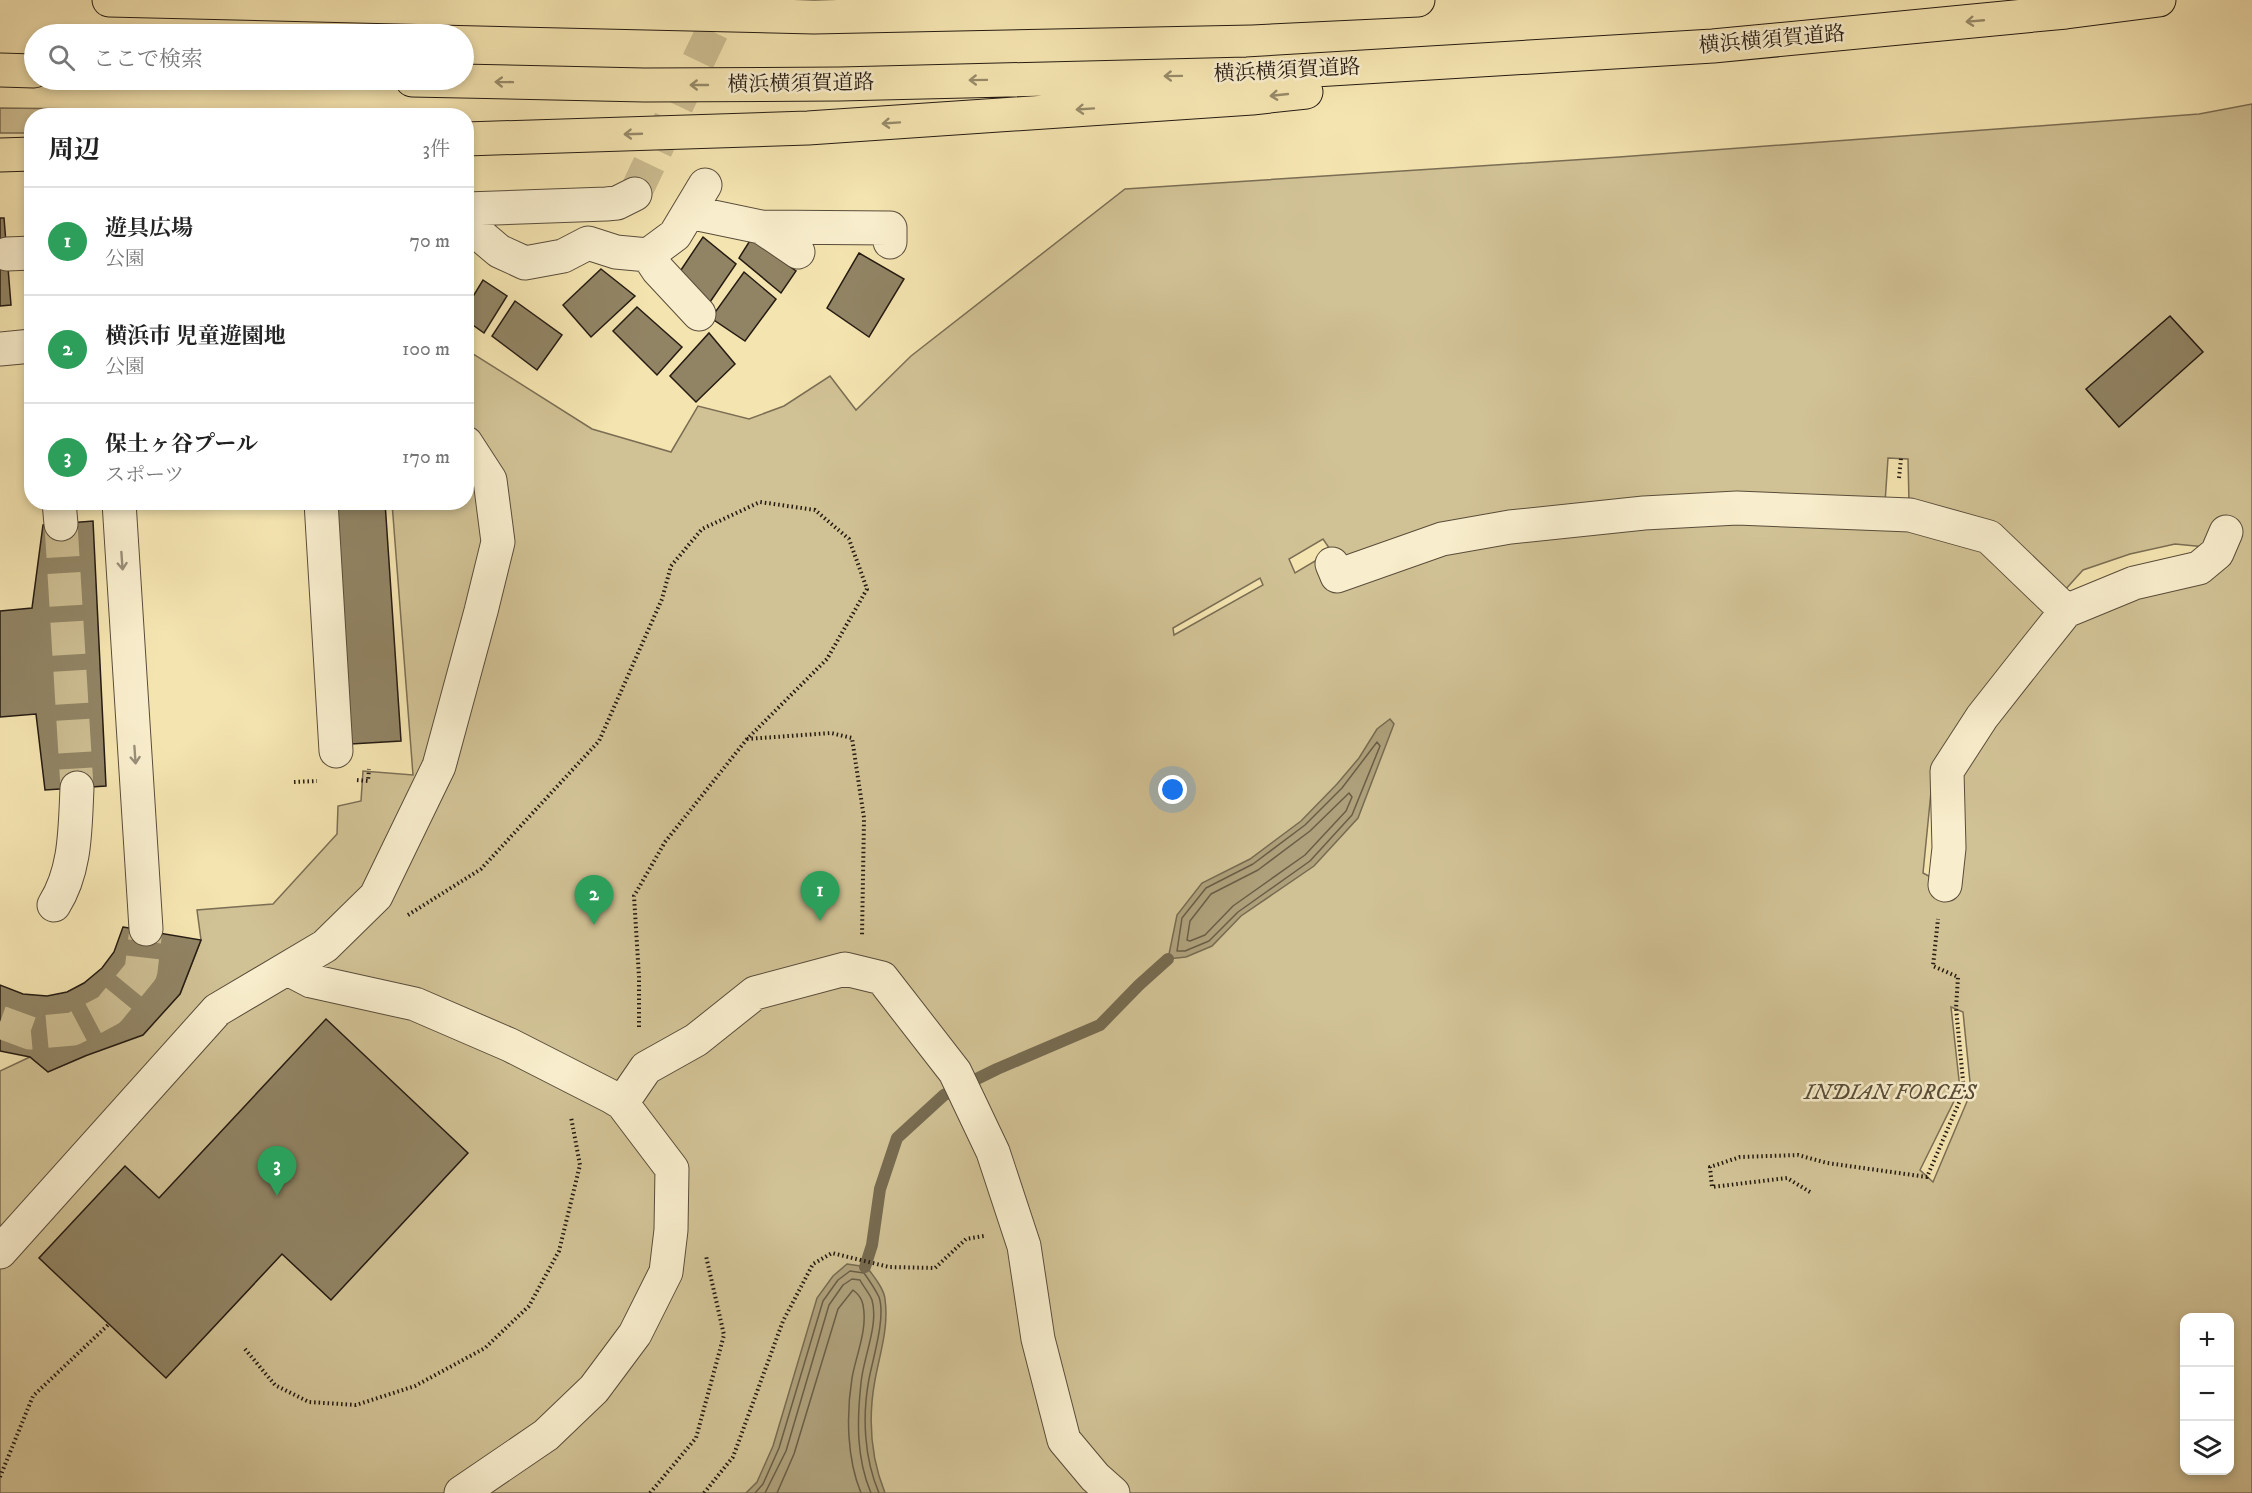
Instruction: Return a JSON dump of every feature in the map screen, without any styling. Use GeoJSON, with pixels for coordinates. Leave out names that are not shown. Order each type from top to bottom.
{"type":"FeatureCollection","features":[{"type":"Feature","properties":{"kind":"highway"},"geometry":{"type":"LineString","coordinates":[[109,0],[814,17],[1251,8],[1418,0]]}},
{"type":"Feature","properties":{"kind":"highway","name":"横浜横須賀道路"},"geometry":{"type":"LineString","coordinates":[[474,81],[656,85],[840,84],[1247,74],[1713,46],[2066,12],[2159,0]]}},
{"type":"Feature","properties":{"kind":"highway"},"geometry":{"type":"LineString","coordinates":[[474,139],[808,128],[1240,99],[1713,46]]}},
{"type":"Feature","properties":{"kind":"highway"},"geometry":{"type":"LineString","coordinates":[[0,70],[24,71]]}},
{"type":"Feature","properties":{"kind":"highway"},"geometry":{"type":"LineString","coordinates":[[0,155],[24,154]]}},
{"type":"Feature","properties":{"kind":"street"},"geometry":{"type":"LineString","coordinates":[[474,209],[606,204],[635,194]]}},
{"type":"Feature","properties":{"kind":"street"},"geometry":{"type":"LineString","coordinates":[[474,231],[499,251],[525,263],[563,256],[588,243],[616,252],[648,255],[675,235],[697,198],[760,227],[798,252]]}},
{"type":"Feature","properties":{"kind":"street"},"geometry":{"type":"LineString","coordinates":[[760,227],[890,228],[890,242]]}},
{"type":"Feature","properties":{"kind":"street"},"geometry":{"type":"LineString","coordinates":[[648,255],[658,270],[699,314]]}},
{"type":"Feature","properties":{"kind":"street"},"geometry":{"type":"LineString","coordinates":[[0,348],[24,346]]}},
{"type":"Feature","properties":{"kind":"street"},"geometry":{"type":"LineString","coordinates":[[0,1252],[217,1010],[325,946],[376,896],[439,766],[498,542],[490,480],[474,455]]}},
{"type":"Feature","properties":{"kind":"street"},"geometry":{"type":"LineString","coordinates":[[1332,564],[1337,576],[1442,539],[1510,527],[1644,513],[1737,508],[1897,509],[1910,515],[1989,537],[2066,611]]}},
{"type":"Feature","properties":{"kind":"street"},"geometry":{"type":"LineString","coordinates":[[120,510],[146,929]]}},
{"type":"Feature","properties":{"kind":"street"},"geometry":{"type":"LineString","coordinates":[[321,510],[336,751]]}},
{"type":"Feature","properties":{"kind":"street"},"geometry":{"type":"LineString","coordinates":[[1945,885],[1949,848],[1947,771],[1982,717],[2066,611],[2134,583],[2199,568],[2217,553],[2226,532]]}},
{"type":"Feature","properties":{"kind":"street"},"geometry":{"type":"LineString","coordinates":[[54,905],[65,888],[73,854],[77,788]]}},
{"type":"Feature","properties":{"kind":"street"},"geometry":{"type":"LineString","coordinates":[[288,969],[311,981],[415,1004],[510,1045],[563,1072],[622,1103],[672,1169],[671,1230],[666,1272],[635,1334],[594,1389],[546,1435],[461,1493]]}},
{"type":"Feature","properties":{"kind":"street"},"geometry":{"type":"LineString","coordinates":[[622,1103],[646,1068],[696,1040],[755,993],[845,969],[882,978],[955,1072],[993,1152],[1024,1246],[1038,1339],[1064,1440],[1095,1477],[1113,1493]]}},
{"type":"Feature","properties":{"kind":"path"},"geometry":{"type":"LineString","coordinates":[[401,919],[481,869],[599,741],[662,599],[671,566],[702,529],[760,502],[815,510],[849,539],[867,589],[827,659],[747,739],[665,842],[634,896],[639,977],[639,1047],[646,1068]]}},
{"type":"Feature","properties":{"kind":"path"},"geometry":{"type":"LineString","coordinates":[[747,739],[831,733],[852,738],[864,818],[862,937]]}},
{"type":"Feature","properties":{"kind":"path"},"geometry":{"type":"LineString","coordinates":[[294,782],[317,781]]}},
{"type":"Feature","properties":{"kind":"path"},"geometry":{"type":"LineString","coordinates":[[1810,1192],[1787,1178],[1712,1187],[1710,1167],[1740,1157],[1798,1155],[1827,1163],[1927,1177],[1964,1091],[1956,1008],[1958,977],[1933,966],[1935,939]]}},
{"type":"Feature","properties":{"kind":"path"},"geometry":{"type":"LineString","coordinates":[[245,1349],[275,1385],[309,1402],[356,1405],[415,1386],[485,1347],[529,1306],[559,1251],[580,1165],[563,1072]]}},
{"type":"Feature","properties":{"kind":"path"},"geometry":{"type":"LineString","coordinates":[[704,1493],[733,1457],[783,1322],[813,1264],[832,1253],[890,1266],[935,1269],[966,1239],[1020,1230]]}},
{"type":"Feature","properties":{"kind":"path"},"geometry":{"type":"LineString","coordinates":[[650,1493],[696,1438],[724,1335],[706,1253]]}},
{"type":"Feature","properties":{"kind":"path"},"geometry":{"type":"LineString","coordinates":[[0,1477],[33,1396],[109,1324]]}},
{"type":"Feature","properties":{"kind":"green space","name":"INDIAN FORCES"},"geometry":{"type":"Polygon","coordinates":[[[2252,104],[2252,1493],[0,1493],[0,1071],[30,1057],[48,1072],[85,1056],[180,994],[201,940],[197,910],[273,904],[337,834],[338,806],[361,801],[363,771],[413,775],[393,510],[474,510],[474,354],[592,429],[671,452],[698,406],[749,419],[784,406],[830,376],[856,410],[911,356],[1125,189],[1619,157],[2199,114],[2252,104]],[[1888,458],[1885,503],[1909,503],[1908,459],[1888,458]],[[1323,539],[1289,559],[1295,573],[1320,558],[1338,561],[1323,539]],[[2175,544],[2130,554],[2083,570],[2055,601],[1933,772],[1923,873],[1955,890],[1951,779],[2078,620],[2206,547],[2175,544]],[[1260,578],[1173,628],[1174,635],[1263,585],[1260,578]],[[1951,1007],[1960,1089],[1920,1170],[1933,1182],[1971,1092],[1963,1012],[1951,1007]]]}},
{"type":"Feature","properties":{"kind":"green space"},"geometry":{"type":"Polygon","coordinates":[[[0,108],[24,108],[24,133],[0,133],[0,108]]]}},
{"type":"Feature","properties":{"kind":"water"},"geometry":{"type":"Polygon","coordinates":[[[1390,719],[1394,724],[1358,818],[1314,866],[1241,916],[1212,946],[1186,957],[1168,959],[1177,915],[1202,883],[1250,859],[1301,821],[1359,758],[1377,729],[1390,719]]]}},
{"type":"Feature","properties":{"kind":"water"},"geometry":{"type":"Polygon","coordinates":[[[847,1264],[867,1267],[880,1286],[885,1299],[885,1330],[875,1380],[871,1423],[874,1452],[885,1493],[746,1493],[757,1482],[773,1446],[817,1298],[833,1276],[847,1264]]]}},
{"type":"Feature","properties":{"kind":"building"},"geometry":{"type":"Polygon","coordinates":[[[0,218],[4,218],[11,305],[0,306],[0,218]]]}},
{"type":"Feature","properties":{"kind":"building"},"geometry":{"type":"Polygon","coordinates":[[[703,237],[736,264],[710,302],[679,273],[703,237]]]}},
{"type":"Feature","properties":{"kind":"building"},"geometry":{"type":"Polygon","coordinates":[[[751,239],[796,271],[781,293],[739,258],[751,239]]]}},
{"type":"Feature","properties":{"kind":"building"},"geometry":{"type":"Polygon","coordinates":[[[859,253],[904,279],[869,337],[827,308],[859,253]]]}},
{"type":"Feature","properties":{"kind":"building"},"geometry":{"type":"Polygon","coordinates":[[[601,269],[635,296],[591,337],[563,305],[601,269]]]}},
{"type":"Feature","properties":{"kind":"building"},"geometry":{"type":"Polygon","coordinates":[[[744,272],[776,299],[745,341],[711,318],[744,272]]]}},
{"type":"Feature","properties":{"kind":"building"},"geometry":{"type":"Polygon","coordinates":[[[483,280],[507,296],[484,333],[474,326],[474,295],[483,280]]]}},
{"type":"Feature","properties":{"kind":"building"},"geometry":{"type":"Polygon","coordinates":[[[515,301],[562,335],[537,370],[492,336],[515,301]]]}},
{"type":"Feature","properties":{"kind":"building"},"geometry":{"type":"Polygon","coordinates":[[[637,307],[682,347],[657,375],[613,331],[637,307]]]}},
{"type":"Feature","properties":{"kind":"building"},"geometry":{"type":"Polygon","coordinates":[[[2170,316],[2203,352],[2119,427],[2086,389],[2170,316]]]}},
{"type":"Feature","properties":{"kind":"building"},"geometry":{"type":"Polygon","coordinates":[[[709,333],[735,364],[696,402],[670,376],[709,333]]]}},
{"type":"Feature","properties":{"kind":"building"},"geometry":{"type":"Polygon","coordinates":[[[336,510],[386,510],[401,741],[351,744],[336,510]]]}},
{"type":"Feature","properties":{"kind":"building"},"geometry":{"type":"Polygon","coordinates":[[[93,521],[106,786],[45,790],[36,714],[0,717],[0,611],[32,608],[43,525],[93,521]]]}},
{"type":"Feature","properties":{"kind":"building"},"geometry":{"type":"Polygon","coordinates":[[[123,927],[201,940],[180,994],[143,1035],[48,1072],[30,1057],[0,1051],[0,985],[23,994],[47,996],[67,992],[84,983],[102,968],[114,952],[123,927]]]}},
{"type":"Feature","properties":{"kind":"building"},"geometry":{"type":"Polygon","coordinates":[[[326,1019],[468,1153],[331,1300],[282,1254],[166,1378],[39,1258],[125,1166],[159,1198],[326,1019]]]}},
{"type":"Feature","properties":{"kind":"waterway"},"geometry":{"type":"LineString","coordinates":[[865,1267],[872,1245],[880,1189],[897,1138],[944,1095],[997,1069],[1100,1025],[1168,959]]}},
{"type":"Feature","properties":{"kind":"tunnel"},"geometry":{"type":"LineString","coordinates":[[635,194],[727,0]]}},
{"type":"Feature","properties":{"kind":"tunnel"},"geometry":{"type":"LineString","coordinates":[[61,524],[77,788]]}},
{"type":"Feature","properties":{"kind":"tunnel"},"geometry":{"type":"LineString","coordinates":[[0,1022],[30,1033],[73,1029],[109,1010],[141,971],[146,929]]}},
{"type":"Feature","properties":{"kind":"place","name":"遊具広場"},"geometry":{"type":"Point","coordinates":[820,921]}},
{"type":"Feature","properties":{"kind":"place","name":"横浜市 児童遊園地"},"geometry":{"type":"Point","coordinates":[594,925]}},
{"type":"Feature","properties":{"kind":"place","name":"保土ヶ谷プール"},"geometry":{"type":"Point","coordinates":[277,1196]}}]}
